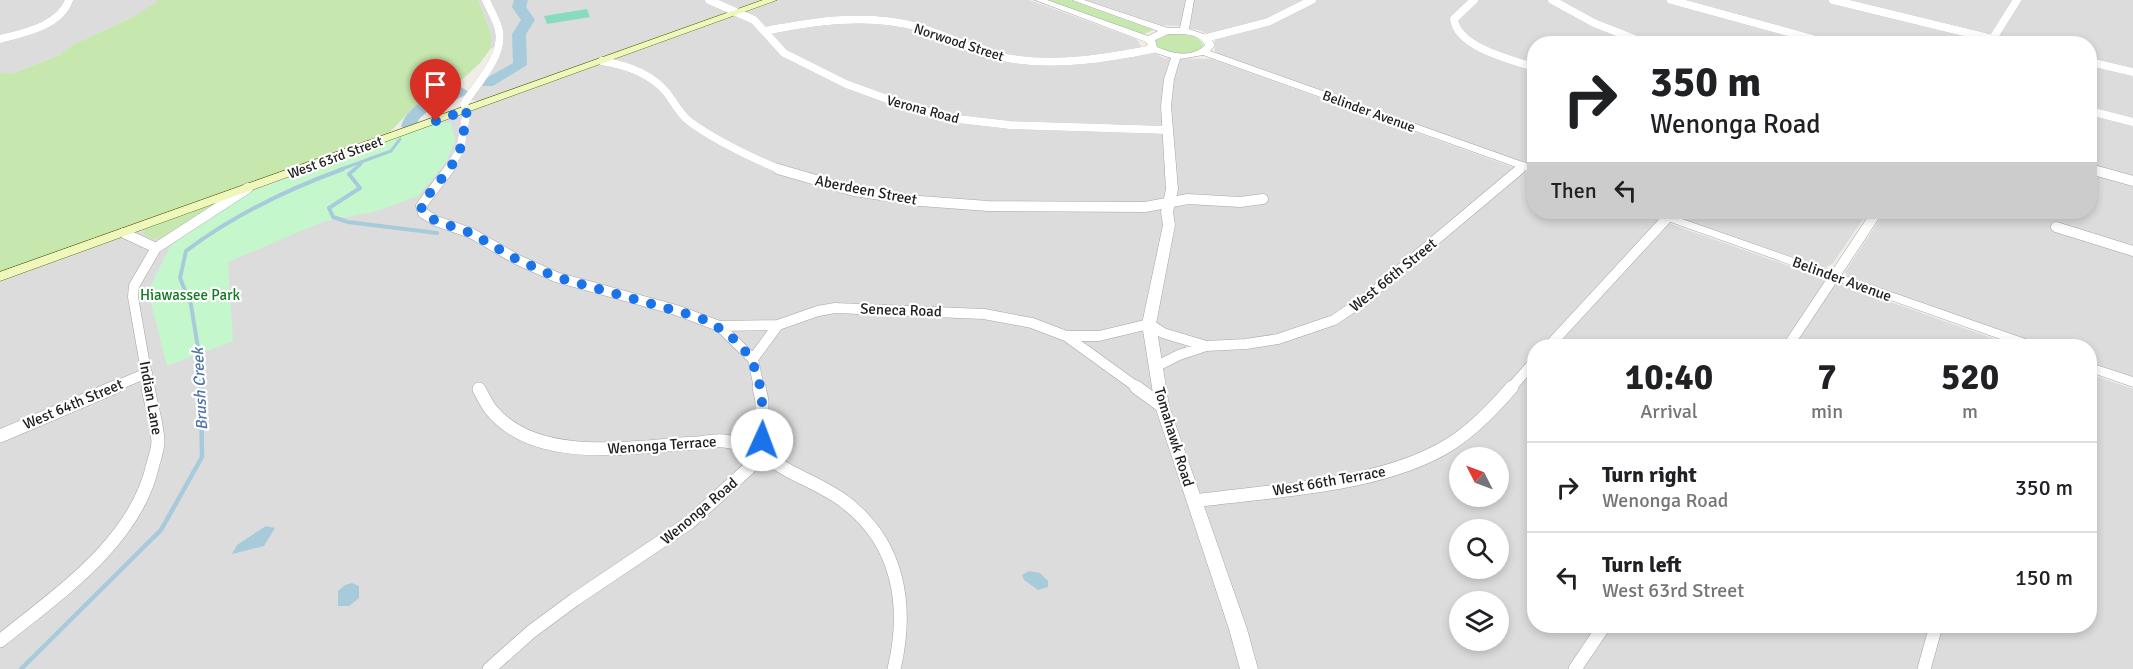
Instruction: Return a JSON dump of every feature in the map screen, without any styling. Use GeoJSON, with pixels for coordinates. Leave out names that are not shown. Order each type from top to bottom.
{"type":"FeatureCollection","features":[{"type":"Feature","properties":{"kind":"main road","name":"West 63rd Street"},"geometry":{"type":"LineString","coordinates":[[0,277],[602,61],[624,59],[772,0]]}},
{"type":"Feature","properties":{"kind":"street"},"geometry":{"type":"LineString","coordinates":[[0,39],[34,29],[54,19],[67,9],[69,0]]}},
{"type":"Feature","properties":{"kind":"street"},"geometry":{"type":"LineString","coordinates":[[486,0],[499,30],[500,41],[489,64],[464,104],[467,110],[460,150],[426,197],[421,206],[423,213],[436,221],[471,233],[516,259],[556,277],[698,317],[719,326],[753,359],[778,325]]}},
{"type":"Feature","properties":{"kind":"street","name":"Verona Road"},"geometry":{"type":"LineString","coordinates":[[709,0],[754,20],[765,30],[776,47],[796,59],[885,99],[929,113],[1006,125],[1167,130]]}},
{"type":"Feature","properties":{"kind":"street"},"geometry":{"type":"LineString","coordinates":[[1039,0],[1152,44],[1176,56],[1203,52],[1210,45],[1206,38]]}},
{"type":"Feature","properties":{"kind":"street"},"geometry":{"type":"LineString","coordinates":[[1076,0],[1167,31],[1184,31],[1206,38],[1268,22],[1312,0]]}},
{"type":"Feature","properties":{"kind":"street"},"geometry":{"type":"LineString","coordinates":[[1184,31],[1190,0]]}},
{"type":"Feature","properties":{"kind":"street"},"geometry":{"type":"LineString","coordinates":[[1474,0],[1455,16],[1453,22],[1456,30],[1483,49],[1527,65]]}},
{"type":"Feature","properties":{"kind":"street"},"geometry":{"type":"LineString","coordinates":[[1552,0],[1594,23],[1627,36]]}},
{"type":"Feature","properties":{"kind":"street"},"geometry":{"type":"LineString","coordinates":[[1671,0],[1802,36]]}},
{"type":"Feature","properties":{"kind":"street"},"geometry":{"type":"LineString","coordinates":[[1833,0],[1972,36]]}},
{"type":"Feature","properties":{"kind":"street"},"geometry":{"type":"LineString","coordinates":[[1994,36],[2013,2]]}},
{"type":"Feature","properties":{"kind":"street","name":"Norwood Street"},"geometry":{"type":"LineString","coordinates":[[765,30],[836,21],[888,21],[918,27],[985,53],[1033,62],[1082,61],[1152,44]]}},
{"type":"Feature","properties":{"kind":"street"},"geometry":{"type":"LineString","coordinates":[[1152,44],[1153,36],[1167,31]]}},
{"type":"Feature","properties":{"kind":"street","name":"Belinder Avenue"},"geometry":{"type":"LineString","coordinates":[[1203,52],[1527,168]]}},
{"type":"Feature","properties":{"kind":"street","name":"Tomahawk Road"},"geometry":{"type":"LineString","coordinates":[[1176,56],[1167,91],[1167,130],[1172,189],[1167,212],[1169,225],[1149,324],[1162,406],[1238,629],[1249,669]]}},
{"type":"Feature","properties":{"kind":"street","name":"Aberdeen Street"},"geometry":{"type":"LineString","coordinates":[[624,59],[659,83],[679,112],[698,128],[765,164],[821,183],[894,198],[955,204],[1145,207],[1188,199],[1240,202],[1263,199]]}},
{"type":"Feature","properties":{"kind":"street"},"geometry":{"type":"LineString","coordinates":[[2097,64],[2133,72]]}},
{"type":"Feature","properties":{"kind":"street"},"geometry":{"type":"LineString","coordinates":[[2124,70],[2133,67]]}},
{"type":"Feature","properties":{"kind":"street"},"geometry":{"type":"LineString","coordinates":[[2097,113],[2133,122]]}},
{"type":"Feature","properties":{"kind":"street","name":"West 66th Street"},"geometry":{"type":"LineString","coordinates":[[1155,368],[1179,355],[1206,346],[1246,344],[1287,336],[1334,320],[1354,308],[1522,166]]}},
{"type":"Feature","properties":{"kind":"street"},"geometry":{"type":"LineString","coordinates":[[2097,171],[2133,181]]}},
{"type":"Feature","properties":{"kind":"street","name":"Indian Lane"},"geometry":{"type":"LineString","coordinates":[[0,642],[89,566],[114,538],[144,494],[156,464],[158,443],[133,297],[134,286],[156,248],[251,187]]}},
{"type":"Feature","properties":{"kind":"street"},"geometry":{"type":"LineString","coordinates":[[1555,339],[1666,219]]}},
{"type":"Feature","properties":{"kind":"street","name":"Belinder Avenue"},"geometry":{"type":"LineString","coordinates":[[1674,219],[2012,339]]}},
{"type":"Feature","properties":{"kind":"street"},"geometry":{"type":"LineString","coordinates":[[1793,339],[1872,219]]}},
{"type":"Feature","properties":{"kind":"street"},"geometry":{"type":"LineString","coordinates":[[2055,227],[2133,250]]}},
{"type":"Feature","properties":{"kind":"street"},"geometry":{"type":"LineString","coordinates":[[124,233],[156,248]]}},
{"type":"Feature","properties":{"kind":"street","name":"Seneca Road"},"geometry":{"type":"LineString","coordinates":[[719,326],[778,325],[818,311],[835,308],[887,309],[1010,318],[1066,336],[1099,336],[1149,324]]}},
{"type":"Feature","properties":{"kind":"street","name":"West 66th Street"},"geometry":{"type":"LineString","coordinates":[[1149,324],[1163,333],[1206,346]]}},
{"type":"Feature","properties":{"kind":"street","name":"Seneca Road"},"geometry":{"type":"LineString","coordinates":[[1066,336],[1162,406]]}},
{"type":"Feature","properties":{"kind":"street","name":"Wenonga Road"},"geometry":{"type":"LineString","coordinates":[[489,669],[532,631],[574,600],[690,522],[749,468],[762,440],[763,412],[753,359]]}},
{"type":"Feature","properties":{"kind":"street"},"geometry":{"type":"LineString","coordinates":[[2097,369],[2133,382]]}},
{"type":"Feature","properties":{"kind":"street","name":"West 66th Terrace"},"geometry":{"type":"LineString","coordinates":[[1194,501],[1351,480],[1406,465],[1445,447],[1462,436],[1484,417],[1527,370]]}},
{"type":"Feature","properties":{"kind":"street","name":"West 64th Street"},"geometry":{"type":"LineString","coordinates":[[0,436],[147,373]]}},
{"type":"Feature","properties":{"kind":"street","name":"Wenonga Terrace"},"geometry":{"type":"LineString","coordinates":[[478,389],[487,406],[516,430],[559,446],[606,450],[723,441],[743,444],[828,491],[867,522],[885,549],[897,574],[903,604],[902,645],[894,669]]}},
{"type":"Feature","properties":{"kind":"street"},"geometry":{"type":"LineString","coordinates":[[1575,669],[1599,633]]}},
{"type":"Feature","properties":{"kind":"street"},"geometry":{"type":"LineString","coordinates":[[1924,669],[1934,633]]}},
{"type":"Feature","properties":{"kind":"shaded area"},"geometry":{"type":"Polygon","coordinates":[[[0,0],[157,0],[158,2],[131,18],[72,45],[60,55],[11,74],[0,72],[0,0]]]}},
{"type":"Feature","properties":{"kind":"shaded area"},"geometry":{"type":"Polygon","coordinates":[[[478,0],[764,0],[478,102],[470,99],[500,49],[491,48],[491,34],[478,0]]]}},
{"type":"Feature","properties":{"kind":"shaded area"},"geometry":{"type":"Polygon","coordinates":[[[778,0],[1029,0],[1136,39],[1142,47],[1164,58],[1212,59],[1527,172],[1527,219],[1657,219],[1994,339],[1527,339],[1527,633],[2097,633],[2097,376],[2133,389],[2133,669],[0,669],[0,281],[778,0]]]}},
{"type":"Feature","properties":{"kind":"shaded area"},"geometry":{"type":"Polygon","coordinates":[[[1086,0],[2133,0],[2133,378],[2097,365],[2097,339],[2025,339],[1861,282],[1849,277],[1845,272],[1880,219],[2097,219],[2097,36],[1527,36],[1527,164],[1218,54],[1215,52],[1215,40],[1202,31],[1161,25],[1086,0]]]}},
{"type":"Feature","properties":{"kind":"shaded area"},"geometry":{"type":"Polygon","coordinates":[[[1682,219],[1863,219],[1833,263],[1825,268],[1682,219]]]}},
{"type":"Feature","properties":{"kind":"green space"},"geometry":{"type":"Polygon","coordinates":[[[157,0],[478,0],[491,34],[491,48],[480,63],[465,77],[442,94],[412,109],[390,132],[0,271],[0,72],[11,74],[60,55],[72,45],[131,18],[157,0]]]}},
{"type":"Feature","properties":{"kind":"green space"},"geometry":{"type":"Polygon","coordinates":[[[1042,0],[1070,0],[1153,30],[1142,35],[1042,0]]]}},
{"type":"Feature","properties":{"kind":"green space"},"geometry":{"type":"Polygon","coordinates":[[[587,9],[590,17],[547,24],[544,16],[587,9]]]}},
{"type":"Feature","properties":{"kind":"green space"},"geometry":{"type":"Polygon","coordinates":[[[1171,33],[1194,36],[1202,42],[1203,46],[1192,53],[1180,54],[1155,46],[1155,40],[1171,33]]]}},
{"type":"Feature","properties":{"kind":"green space","name":"Hiawassee Park"},"geometry":{"type":"Polygon","coordinates":[[[438,123],[451,123],[455,141],[446,162],[418,196],[377,211],[322,222],[228,262],[233,341],[167,366],[148,291],[170,247],[181,234],[244,194],[438,123]]]}},
{"type":"Feature","properties":{"kind":"green space"},"geometry":{"type":"Polygon","coordinates":[[[217,203],[163,238],[152,239],[142,233],[150,226],[217,203]]]}},
{"type":"Feature","properties":{"kind":"water"},"geometry":{"type":"Polygon","coordinates":[[[266,526],[275,528],[264,546],[232,554],[237,545],[266,526]]]}},
{"type":"Feature","properties":{"kind":"water"},"geometry":{"type":"Polygon","coordinates":[[[1029,571],[1040,573],[1048,581],[1048,587],[1038,590],[1024,580],[1022,575],[1029,571]]]}},
{"type":"Feature","properties":{"kind":"water"},"geometry":{"type":"Polygon","coordinates":[[[352,583],[359,586],[359,598],[349,606],[338,606],[338,591],[352,583]]]}},
{"type":"Feature","properties":{"kind":"waterway","name":"Brush Creek"},"geometry":{"type":"LineString","coordinates":[[488,83],[520,65],[519,34],[528,20],[519,7],[521,0]]}},
{"type":"Feature","properties":{"kind":"waterway","name":"Brush Creek"},"geometry":{"type":"LineString","coordinates":[[409,126],[411,119],[422,108],[461,92]]}},
{"type":"Feature","properties":{"kind":"waterway","name":"Brush Creek"},"geometry":{"type":"LineString","coordinates":[[339,170],[391,151],[400,139]]}},
{"type":"Feature","properties":{"kind":"waterway","name":"Brush Creek"},"geometry":{"type":"LineString","coordinates":[[354,170],[361,164]]}},
{"type":"Feature","properties":{"kind":"waterway","name":"Brush Creek"},"geometry":{"type":"LineString","coordinates":[[201,387],[201,366],[191,305],[180,278],[186,251],[223,226],[262,204],[343,169]]}},
{"type":"Feature","properties":{"kind":"waterway"},"geometry":{"type":"LineString","coordinates":[[355,169],[349,174],[360,188],[329,208],[333,217],[348,222],[437,233]]}},
{"type":"Feature","properties":{"kind":"waterway","name":"Brush Creek"},"geometry":{"type":"LineString","coordinates":[[21,669],[161,530],[202,457],[201,387]]}},
{"type":"Feature","properties":{"kind":"route"},"geometry":{"type":"LineString","coordinates":[[436,121],[467,110],[460,150],[453,163],[426,197],[421,206],[423,213],[436,221],[471,233],[516,259],[556,277],[675,310],[719,326],[753,359],[762,401],[762,440]]}}]}
